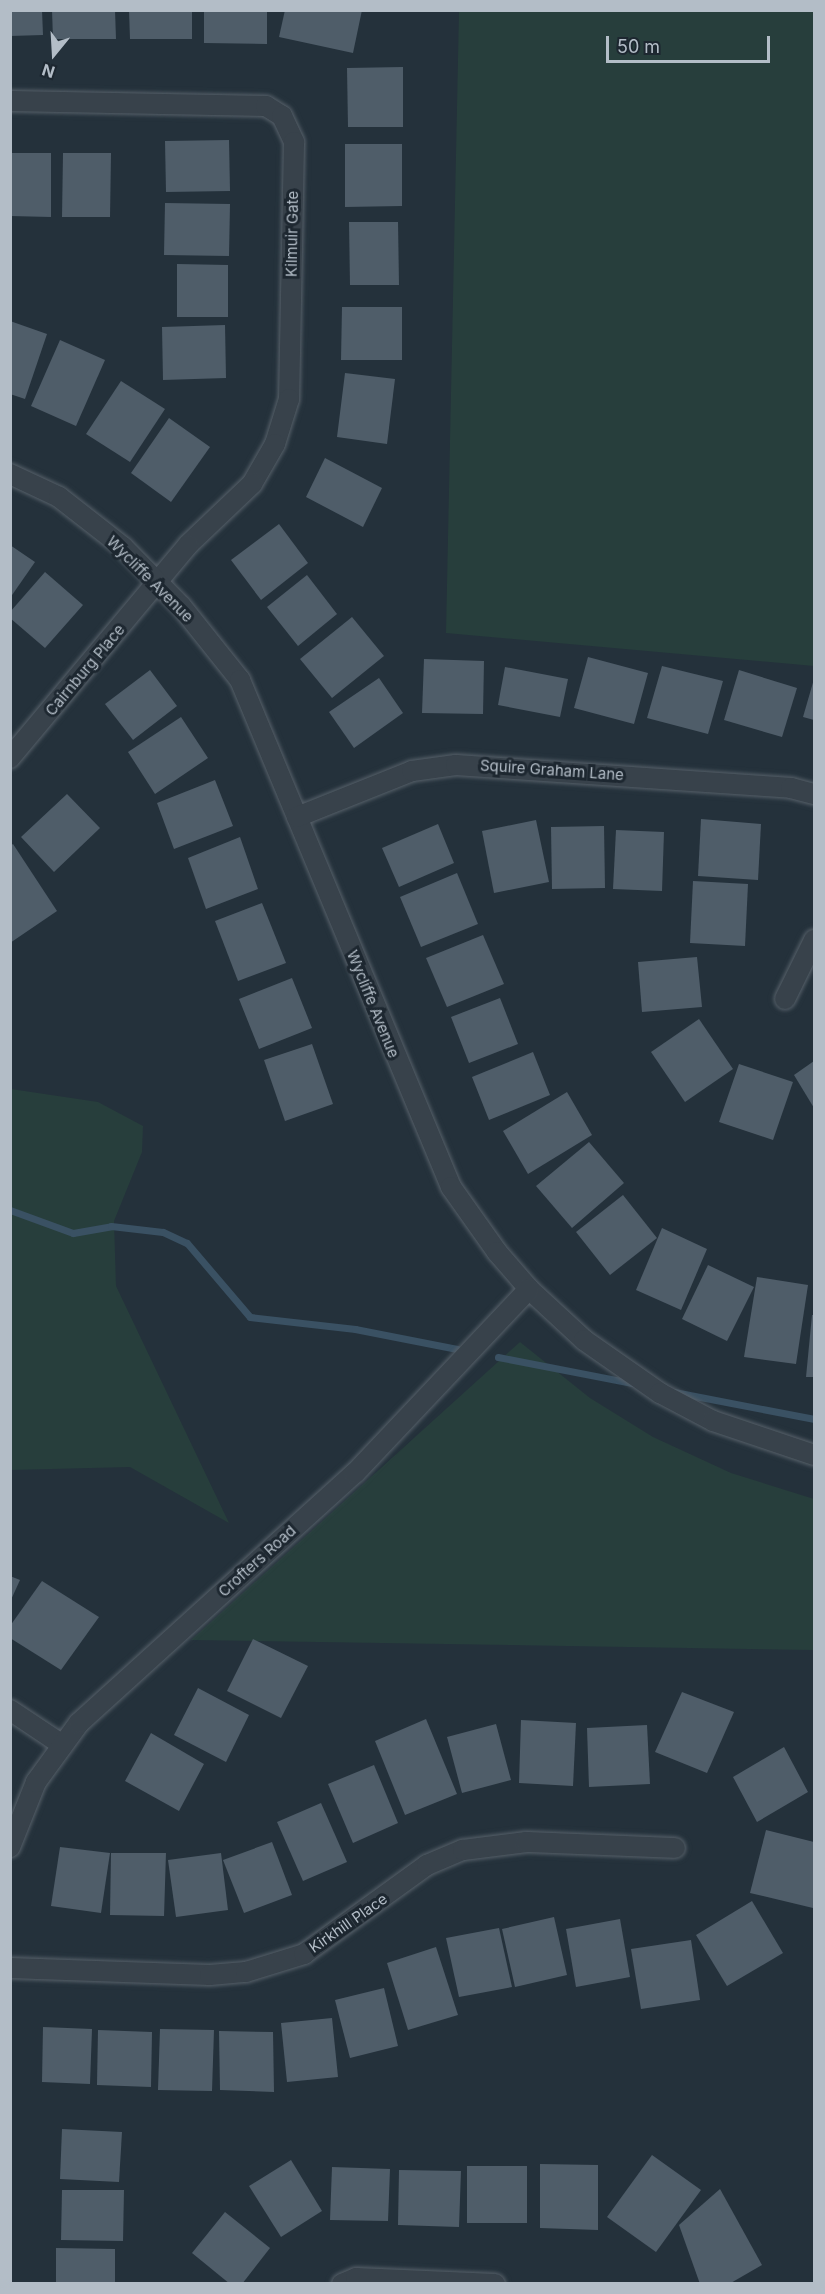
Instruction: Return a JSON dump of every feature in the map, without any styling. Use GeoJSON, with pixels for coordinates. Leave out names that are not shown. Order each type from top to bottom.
{"type":"FeatureCollection","features":[{"type":"Feature","properties":{"kind":"street","name":"Kilmuir Gate"},"geometry":{"type":"LineString","coordinates":[[10,100],[266,106],[282,116],[294,142],[289,399],[275,444],[252,484],[188,545],[158,582]]}},
{"type":"Feature","properties":{"kind":"street","name":"Wycliffe Avenue"},"geometry":{"type":"LineString","coordinates":[[10,474],[59,497],[123,547],[158,582],[240,680],[451,1187],[497,1252],[529,1289],[613,1362],[681,1405],[747,1435],[814,1455]]}},
{"type":"Feature","properties":{"kind":"street","name":"Cairnburg Place"},"geometry":{"type":"LineString","coordinates":[[10,758],[158,582]]}},
{"type":"Feature","properties":{"kind":"street","name":"Squire Graham Lane"},"geometry":{"type":"LineString","coordinates":[[297,817],[412,771],[456,765],[791,788],[814,794]]}},
{"type":"Feature","properties":{"kind":"street"},"geometry":{"type":"LineString","coordinates":[[785,999],[814,940]]}},
{"type":"Feature","properties":{"kind":"street","name":"Crofters Road"},"geometry":{"type":"LineString","coordinates":[[10,1847],[36,1782],[61,1744],[152,1654],[355,1473],[529,1289]]}},
{"type":"Feature","properties":{"kind":"street"},"geometry":{"type":"LineString","coordinates":[[10,1710],[61,1744]]}},
{"type":"Feature","properties":{"kind":"street","name":"Kirkhill Place"},"geometry":{"type":"LineString","coordinates":[[10,1968],[210,1975],[246,1972],[304,1954],[427,1865],[463,1850],[526,1842],[675,1848]]}},
{"type":"Feature","properties":{"kind":"street"},"geometry":{"type":"LineString","coordinates":[[342,2283],[356,2278],[495,2283]]}},
{"type":"Feature","properties":{"kind":"green space"},"geometry":{"type":"Polygon","coordinates":[[[459,11],[814,11],[814,666],[446,633],[459,11]]]}},
{"type":"Feature","properties":{"kind":"green space"},"geometry":{"type":"Polygon","coordinates":[[[11,1089],[98,1102],[143,1126],[142,1152],[114,1221],[116,1286],[229,1523],[130,1467],[11,1470],[11,1089]]]}},
{"type":"Feature","properties":{"kind":"green space"},"geometry":{"type":"Polygon","coordinates":[[[520,1342],[590,1398],[653,1437],[731,1473],[814,1499],[814,1650],[191,1640],[520,1342]]]}},
{"type":"Feature","properties":{"kind":"building"},"geometry":{"type":"Polygon","coordinates":[[[10,10],[42,10],[43,35],[10,36],[10,10]]]}},
{"type":"Feature","properties":{"kind":"building"},"geometry":{"type":"Polygon","coordinates":[[[52,10],[115,10],[116,39],[53,39],[52,10]]]}},
{"type":"Feature","properties":{"kind":"building"},"geometry":{"type":"Polygon","coordinates":[[[129,10],[192,10],[192,39],[130,39],[129,10]]]}},
{"type":"Feature","properties":{"kind":"building"},"geometry":{"type":"Polygon","coordinates":[[[204,10],[267,10],[267,44],[204,43],[204,10]]]}},
{"type":"Feature","properties":{"kind":"building"},"geometry":{"type":"Polygon","coordinates":[[[285,10],[362,10],[353,53],[279,37],[285,10]]]}},
{"type":"Feature","properties":{"kind":"building"},"geometry":{"type":"Polygon","coordinates":[[[403,67],[403,127],[348,127],[347,68],[403,67]]]}},
{"type":"Feature","properties":{"kind":"building"},"geometry":{"type":"Polygon","coordinates":[[[229,140],[230,191],[166,192],[165,141],[229,140]]]}},
{"type":"Feature","properties":{"kind":"building"},"geometry":{"type":"Polygon","coordinates":[[[345,144],[402,144],[402,206],[345,207],[345,144]]]}},
{"type":"Feature","properties":{"kind":"building"},"geometry":{"type":"Polygon","coordinates":[[[10,153],[51,153],[51,217],[10,216],[10,153]]]}},
{"type":"Feature","properties":{"kind":"building"},"geometry":{"type":"Polygon","coordinates":[[[63,153],[111,153],[110,217],[62,217],[63,153]]]}},
{"type":"Feature","properties":{"kind":"building"},"geometry":{"type":"Polygon","coordinates":[[[165,203],[230,204],[229,256],[164,255],[165,203]]]}},
{"type":"Feature","properties":{"kind":"building"},"geometry":{"type":"Polygon","coordinates":[[[349,222],[398,222],[399,285],[350,285],[349,222]]]}},
{"type":"Feature","properties":{"kind":"building"},"geometry":{"type":"Polygon","coordinates":[[[177,264],[228,265],[228,317],[177,317],[177,264]]]}},
{"type":"Feature","properties":{"kind":"building"},"geometry":{"type":"Polygon","coordinates":[[[342,307],[402,307],[402,360],[341,360],[342,307]]]}},
{"type":"Feature","properties":{"kind":"building"},"geometry":{"type":"Polygon","coordinates":[[[10,321],[47,334],[25,399],[10,394],[10,321]]]}},
{"type":"Feature","properties":{"kind":"building"},"geometry":{"type":"Polygon","coordinates":[[[225,325],[226,378],[163,380],[162,327],[225,325]]]}},
{"type":"Feature","properties":{"kind":"building"},"geometry":{"type":"Polygon","coordinates":[[[60,340],[105,360],[76,426],[31,406],[60,340]]]}},
{"type":"Feature","properties":{"kind":"building"},"geometry":{"type":"Polygon","coordinates":[[[345,373],[395,379],[387,444],[337,437],[345,373]]]}},
{"type":"Feature","properties":{"kind":"building"},"geometry":{"type":"Polygon","coordinates":[[[121,381],[165,409],[130,462],[86,434],[121,381]]]}},
{"type":"Feature","properties":{"kind":"building"},"geometry":{"type":"Polygon","coordinates":[[[169,418],[210,447],[171,502],[131,473],[169,418]]]}},
{"type":"Feature","properties":{"kind":"building"},"geometry":{"type":"Polygon","coordinates":[[[325,458],[382,488],[363,527],[306,497],[325,458]]]}},
{"type":"Feature","properties":{"kind":"building"},"geometry":{"type":"Polygon","coordinates":[[[279,524],[308,563],[261,600],[231,560],[279,524]]]}},
{"type":"Feature","properties":{"kind":"building"},"geometry":{"type":"Polygon","coordinates":[[[10,545],[35,562],[10,598],[10,545]]]}},
{"type":"Feature","properties":{"kind":"building"},"geometry":{"type":"Polygon","coordinates":[[[45,572],[83,605],[45,648],[10,618],[10,612],[45,572]]]}},
{"type":"Feature","properties":{"kind":"building"},"geometry":{"type":"Polygon","coordinates":[[[307,575],[337,614],[298,646],[267,607],[307,575]]]}},
{"type":"Feature","properties":{"kind":"building"},"geometry":{"type":"Polygon","coordinates":[[[352,617],[384,656],[332,698],[300,659],[352,617]]]}},
{"type":"Feature","properties":{"kind":"building"},"geometry":{"type":"Polygon","coordinates":[[[588,657],[648,673],[634,724],[574,708],[588,657]]]}},
{"type":"Feature","properties":{"kind":"building"},"geometry":{"type":"Polygon","coordinates":[[[424,659],[484,661],[483,714],[422,713],[424,659]]]}},
{"type":"Feature","properties":{"kind":"building"},"geometry":{"type":"Polygon","coordinates":[[[662,666],[723,681],[708,734],[647,718],[662,666]]]}},
{"type":"Feature","properties":{"kind":"building"},"geometry":{"type":"Polygon","coordinates":[[[505,667],[568,679],[560,717],[498,705],[505,667]]]}},
{"type":"Feature","properties":{"kind":"building"},"geometry":{"type":"Polygon","coordinates":[[[150,670],[177,706],[133,740],[105,704],[150,670]]]}},
{"type":"Feature","properties":{"kind":"building"},"geometry":{"type":"Polygon","coordinates":[[[739,670],[797,688],[782,737],[724,720],[739,670]]]}},
{"type":"Feature","properties":{"kind":"building"},"geometry":{"type":"Polygon","coordinates":[[[379,678],[403,713],[354,748],[329,712],[379,678]]]}},
{"type":"Feature","properties":{"kind":"building"},"geometry":{"type":"Polygon","coordinates":[[[814,679],[814,720],[803,717],[814,679]]]}},
{"type":"Feature","properties":{"kind":"building"},"geometry":{"type":"Polygon","coordinates":[[[181,717],[208,758],[155,794],[128,752],[181,717]]]}},
{"type":"Feature","properties":{"kind":"building"},"geometry":{"type":"Polygon","coordinates":[[[215,780],[233,826],[174,849],[157,803],[215,780]]]}},
{"type":"Feature","properties":{"kind":"building"},"geometry":{"type":"Polygon","coordinates":[[[67,794],[100,828],[54,872],[21,837],[67,794]]]}},
{"type":"Feature","properties":{"kind":"building"},"geometry":{"type":"Polygon","coordinates":[[[701,819],[761,824],[758,880],[698,876],[701,819]]]}},
{"type":"Feature","properties":{"kind":"building"},"geometry":{"type":"Polygon","coordinates":[[[536,820],[549,882],[494,893],[482,831],[536,820]]]}},
{"type":"Feature","properties":{"kind":"building"},"geometry":{"type":"Polygon","coordinates":[[[438,824],[454,863],[399,887],[382,848],[438,824]]]}},
{"type":"Feature","properties":{"kind":"building"},"geometry":{"type":"Polygon","coordinates":[[[604,826],[605,888],[552,889],[551,827],[604,826]]]}},
{"type":"Feature","properties":{"kind":"building"},"geometry":{"type":"Polygon","coordinates":[[[616,830],[664,832],[662,891],[613,889],[616,830]]]}},
{"type":"Feature","properties":{"kind":"building"},"geometry":{"type":"Polygon","coordinates":[[[240,837],[258,889],[206,909],[188,858],[240,837]]]}},
{"type":"Feature","properties":{"kind":"building"},"geometry":{"type":"Polygon","coordinates":[[[13,844],[57,911],[10,943],[10,846],[13,844]]]}},
{"type":"Feature","properties":{"kind":"building"},"geometry":{"type":"Polygon","coordinates":[[[457,873],[478,924],[421,947],[400,897],[457,873]]]}},
{"type":"Feature","properties":{"kind":"building"},"geometry":{"type":"Polygon","coordinates":[[[693,881],[748,884],[745,946],[690,943],[693,881]]]}},
{"type":"Feature","properties":{"kind":"building"},"geometry":{"type":"Polygon","coordinates":[[[262,903],[286,963],[238,981],[215,921],[262,903]]]}},
{"type":"Feature","properties":{"kind":"building"},"geometry":{"type":"Polygon","coordinates":[[[483,935],[504,984],[447,1007],[426,958],[483,935]]]}},
{"type":"Feature","properties":{"kind":"building"},"geometry":{"type":"Polygon","coordinates":[[[697,957],[702,1007],[642,1012],[638,962],[697,957]]]}},
{"type":"Feature","properties":{"kind":"building"},"geometry":{"type":"Polygon","coordinates":[[[292,978],[312,1028],[259,1049],[239,999],[292,978]]]}},
{"type":"Feature","properties":{"kind":"building"},"geometry":{"type":"Polygon","coordinates":[[[500,998],[518,1044],[469,1063],[451,1017],[500,998]]]}},
{"type":"Feature","properties":{"kind":"building"},"geometry":{"type":"Polygon","coordinates":[[[699,1019],[733,1069],[685,1102],[651,1052],[699,1019]]]}},
{"type":"Feature","properties":{"kind":"building"},"geometry":{"type":"Polygon","coordinates":[[[312,1044],[333,1104],[285,1121],[264,1060],[312,1044]]]}},
{"type":"Feature","properties":{"kind":"building"},"geometry":{"type":"Polygon","coordinates":[[[533,1052],[550,1095],[489,1120],[472,1077],[533,1052]]]}},
{"type":"Feature","properties":{"kind":"building"},"geometry":{"type":"Polygon","coordinates":[[[814,1061],[814,1108],[794,1075],[814,1061]]]}},
{"type":"Feature","properties":{"kind":"building"},"geometry":{"type":"Polygon","coordinates":[[[739,1064],[793,1082],[773,1140],[719,1122],[739,1064]]]}},
{"type":"Feature","properties":{"kind":"building"},"geometry":{"type":"Polygon","coordinates":[[[567,1092],[592,1135],[528,1174],[503,1131],[567,1092]]]}},
{"type":"Feature","properties":{"kind":"building"},"geometry":{"type":"Polygon","coordinates":[[[589,1142],[624,1183],[572,1228],[536,1186],[589,1142]]]}},
{"type":"Feature","properties":{"kind":"building"},"geometry":{"type":"Polygon","coordinates":[[[623,1195],[657,1238],[610,1275],[576,1232],[623,1195]]]}},
{"type":"Feature","properties":{"kind":"building"},"geometry":{"type":"Polygon","coordinates":[[[662,1228],[707,1249],[681,1310],[636,1290],[662,1228]]]}},
{"type":"Feature","properties":{"kind":"building"},"geometry":{"type":"Polygon","coordinates":[[[708,1265],[754,1287],[727,1341],[682,1319],[708,1265]]]}},
{"type":"Feature","properties":{"kind":"building"},"geometry":{"type":"Polygon","coordinates":[[[757,1277],[808,1285],[796,1364],[744,1357],[757,1277]]]}},
{"type":"Feature","properties":{"kind":"building"},"geometry":{"type":"Polygon","coordinates":[[[812,1315],[814,1315],[814,1377],[806,1377],[812,1315]]]}},
{"type":"Feature","properties":{"kind":"building"},"geometry":{"type":"Polygon","coordinates":[[[10,1576],[20,1580],[10,1602],[10,1576]]]}},
{"type":"Feature","properties":{"kind":"building"},"geometry":{"type":"Polygon","coordinates":[[[42,1581],[99,1617],[61,1670],[10,1638],[10,1626],[42,1581]]]}},
{"type":"Feature","properties":{"kind":"building"},"geometry":{"type":"Polygon","coordinates":[[[253,1639],[308,1666],[281,1718],[227,1691],[253,1639]]]}},
{"type":"Feature","properties":{"kind":"building"},"geometry":{"type":"Polygon","coordinates":[[[198,1688],[249,1715],[226,1762],[174,1735],[198,1688]]]}},
{"type":"Feature","properties":{"kind":"building"},"geometry":{"type":"Polygon","coordinates":[[[682,1692],[734,1712],[707,1773],[655,1752],[682,1692]]]}},
{"type":"Feature","properties":{"kind":"building"},"geometry":{"type":"Polygon","coordinates":[[[426,1719],[457,1794],[405,1815],[375,1741],[426,1719]]]}},
{"type":"Feature","properties":{"kind":"building"},"geometry":{"type":"Polygon","coordinates":[[[521,1720],[576,1723],[573,1786],[519,1783],[521,1720]]]}},
{"type":"Feature","properties":{"kind":"building"},"geometry":{"type":"Polygon","coordinates":[[[496,1724],[511,1780],[462,1793],[447,1737],[496,1724]]]}},
{"type":"Feature","properties":{"kind":"building"},"geometry":{"type":"Polygon","coordinates":[[[647,1725],[650,1784],[589,1787],[587,1728],[647,1725]]]}},
{"type":"Feature","properties":{"kind":"building"},"geometry":{"type":"Polygon","coordinates":[[[151,1733],[204,1764],[179,1811],[125,1781],[151,1733]]]}},
{"type":"Feature","properties":{"kind":"building"},"geometry":{"type":"Polygon","coordinates":[[[784,1747],[808,1792],[757,1822],[733,1777],[784,1747]]]}},
{"type":"Feature","properties":{"kind":"building"},"geometry":{"type":"Polygon","coordinates":[[[374,1765],[398,1823],[353,1843],[328,1784],[374,1765]]]}},
{"type":"Feature","properties":{"kind":"building"},"geometry":{"type":"Polygon","coordinates":[[[321,1803],[347,1862],[303,1881],[277,1822],[321,1803]]]}},
{"type":"Feature","properties":{"kind":"building"},"geometry":{"type":"Polygon","coordinates":[[[766,1830],[814,1842],[813,1908],[750,1893],[766,1830]]]}},
{"type":"Feature","properties":{"kind":"building"},"geometry":{"type":"Polygon","coordinates":[[[272,1842],[292,1895],[244,1913],[223,1860],[272,1842]]]}},
{"type":"Feature","properties":{"kind":"building"},"geometry":{"type":"Polygon","coordinates":[[[60,1847],[110,1853],[101,1913],[51,1906],[60,1847]]]}},
{"type":"Feature","properties":{"kind":"building"},"geometry":{"type":"Polygon","coordinates":[[[111,1853],[166,1853],[164,1916],[110,1915],[111,1853]]]}},
{"type":"Feature","properties":{"kind":"building"},"geometry":{"type":"Polygon","coordinates":[[[221,1853],[228,1910],[176,1917],[168,1860],[221,1853]]]}},
{"type":"Feature","properties":{"kind":"building"},"geometry":{"type":"Polygon","coordinates":[[[752,1901],[783,1953],[727,1986],[696,1935],[752,1901]]]}},
{"type":"Feature","properties":{"kind":"building"},"geometry":{"type":"Polygon","coordinates":[[[554,1917],[567,1975],[515,1987],[502,1929],[554,1917]]]}},
{"type":"Feature","properties":{"kind":"building"},"geometry":{"type":"Polygon","coordinates":[[[620,1919],[630,1977],[576,1987],[566,1929],[620,1919]]]}},
{"type":"Feature","properties":{"kind":"building"},"geometry":{"type":"Polygon","coordinates":[[[499,1928],[512,1987],[459,1997],[446,1938],[499,1928]]]}},
{"type":"Feature","properties":{"kind":"building"},"geometry":{"type":"Polygon","coordinates":[[[691,1940],[700,2000],[641,2009],[631,1949],[691,1940]]]}},
{"type":"Feature","properties":{"kind":"building"},"geometry":{"type":"Polygon","coordinates":[[[436,1947],[458,2015],[408,2030],[387,1963],[436,1947]]]}},
{"type":"Feature","properties":{"kind":"building"},"geometry":{"type":"Polygon","coordinates":[[[384,1988],[398,2046],[350,2058],[335,2000],[384,1988]]]}},
{"type":"Feature","properties":{"kind":"building"},"geometry":{"type":"Polygon","coordinates":[[[332,2018],[338,2077],[287,2082],[281,2023],[332,2018]]]}},
{"type":"Feature","properties":{"kind":"building"},"geometry":{"type":"Polygon","coordinates":[[[43,2027],[92,2029],[90,2084],[42,2082],[43,2027]]]}},
{"type":"Feature","properties":{"kind":"building"},"geometry":{"type":"Polygon","coordinates":[[[160,2029],[214,2030],[212,2091],[158,2090],[160,2029]]]}},
{"type":"Feature","properties":{"kind":"building"},"geometry":{"type":"Polygon","coordinates":[[[98,2030],[152,2032],[151,2087],[97,2085],[98,2030]]]}},
{"type":"Feature","properties":{"kind":"building"},"geometry":{"type":"Polygon","coordinates":[[[219,2031],[273,2032],[274,2092],[220,2090],[219,2031]]]}},
{"type":"Feature","properties":{"kind":"building"},"geometry":{"type":"Polygon","coordinates":[[[62,2129],[122,2132],[119,2182],[60,2179],[62,2129]]]}},
{"type":"Feature","properties":{"kind":"building"},"geometry":{"type":"Polygon","coordinates":[[[652,2155],[701,2190],[656,2252],[607,2217],[652,2155]]]}},
{"type":"Feature","properties":{"kind":"building"},"geometry":{"type":"Polygon","coordinates":[[[291,2160],[322,2211],[281,2237],[249,2186],[291,2160]]]}},
{"type":"Feature","properties":{"kind":"building"},"geometry":{"type":"Polygon","coordinates":[[[540,2164],[598,2165],[598,2230],[540,2228],[540,2164]]]}},
{"type":"Feature","properties":{"kind":"building"},"geometry":{"type":"Polygon","coordinates":[[[467,2166],[527,2166],[527,2223],[467,2223],[467,2166]]]}},
{"type":"Feature","properties":{"kind":"building"},"geometry":{"type":"Polygon","coordinates":[[[332,2167],[390,2169],[388,2221],[330,2220],[332,2167]]]}},
{"type":"Feature","properties":{"kind":"building"},"geometry":{"type":"Polygon","coordinates":[[[399,2170],[461,2171],[459,2227],[398,2225],[399,2170]]]}},
{"type":"Feature","properties":{"kind":"building"},"geometry":{"type":"Polygon","coordinates":[[[720,2189],[762,2265],[729,2284],[700,2284],[679,2225],[720,2189]]]}},
{"type":"Feature","properties":{"kind":"building"},"geometry":{"type":"Polygon","coordinates":[[[62,2190],[124,2190],[123,2241],[61,2240],[62,2190]]]}},
{"type":"Feature","properties":{"kind":"building"},"geometry":{"type":"Polygon","coordinates":[[[225,2212],[270,2248],[242,2284],[230,2284],[192,2253],[225,2212]]]}},
{"type":"Feature","properties":{"kind":"building"},"geometry":{"type":"Polygon","coordinates":[[[56,2248],[115,2249],[115,2284],[56,2284],[56,2248]]]}},
{"type":"Feature","properties":{"kind":"waterway"},"geometry":{"type":"LineString","coordinates":[[10,1210],[73,1233],[111,1226],[163,1232],[187,1243],[250,1317],[355,1329],[457,1349]]}},
{"type":"Feature","properties":{"kind":"waterway"},"geometry":{"type":"LineString","coordinates":[[498,1357],[637,1384]]}},
{"type":"Feature","properties":{"kind":"waterway"},"geometry":{"type":"LineString","coordinates":[[674,1392],[814,1419]]}}]}
